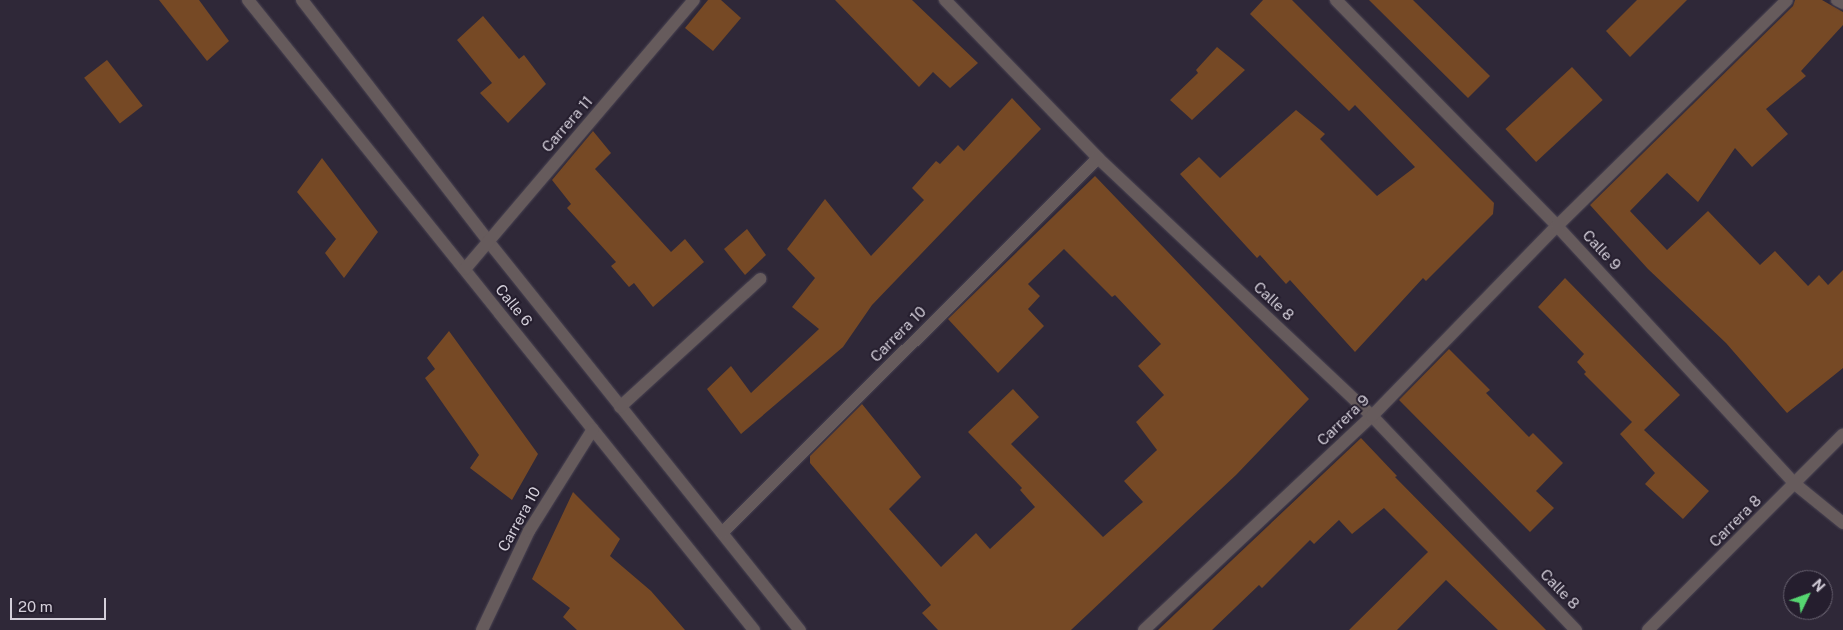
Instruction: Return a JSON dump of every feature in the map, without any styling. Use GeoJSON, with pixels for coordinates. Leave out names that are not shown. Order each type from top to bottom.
{"type":"FeatureCollection","features":[{"type":"Feature","properties":{"kind":"street","name":"Calle 6"},"geometry":{"type":"LineString","coordinates":[[248,0],[754,630]]}},
{"type":"Feature","properties":{"kind":"street","name":"Calle 6"},"geometry":{"type":"LineString","coordinates":[[302,0],[488,241],[800,630]]}},
{"type":"Feature","properties":{"kind":"street","name":"Carrera 11"},"geometry":{"type":"LineString","coordinates":[[465,268],[694,0]]}},
{"type":"Feature","properties":{"kind":"street","name":"Calle 8"},"geometry":{"type":"LineString","coordinates":[[945,0],[1098,158],[1372,416],[1576,630]]}},
{"type":"Feature","properties":{"kind":"street","name":"Calle 9"},"geometry":{"type":"LineString","coordinates":[[1336,0],[1557,226],[1795,484],[1843,523]]}},
{"type":"Feature","properties":{"kind":"street","name":"Carrera 9"},"geometry":{"type":"LineString","coordinates":[[1144,630],[1372,416],[1557,226],[1787,0]]}},
{"type":"Feature","properties":{"kind":"street"},"geometry":{"type":"LineString","coordinates":[[1837,0],[1843,3]]}},
{"type":"Feature","properties":{"kind":"street","name":"Carrera 10"},"geometry":{"type":"LineString","coordinates":[[722,533],[1098,158]]}},
{"type":"Feature","properties":{"kind":"street"},"geometry":{"type":"LineString","coordinates":[[620,407],[760,279]]}},
{"type":"Feature","properties":{"kind":"street","name":"Carrera 10"},"geometry":{"type":"LineString","coordinates":[[482,630],[529,531],[592,429]]}},
{"type":"Feature","properties":{"kind":"street","name":"Carrera 8"},"geometry":{"type":"LineString","coordinates":[[1648,630],[1843,434]]}},
{"type":"Feature","properties":{"kind":"building"},"geometry":{"type":"Polygon","coordinates":[[[159,0],[199,0],[229,41],[207,61],[159,0]]]}},
{"type":"Feature","properties":{"kind":"building"},"geometry":{"type":"Polygon","coordinates":[[[708,0],[721,0],[741,18],[713,51],[685,28],[708,0]]]}},
{"type":"Feature","properties":{"kind":"building"},"geometry":{"type":"Polygon","coordinates":[[[835,0],[912,0],[978,63],[950,88],[933,72],[919,87],[835,0]]]}},
{"type":"Feature","properties":{"kind":"building"},"geometry":{"type":"Polygon","coordinates":[[[1263,0],[1292,0],[1494,203],[1493,214],[1426,281],[1423,278],[1355,352],[1290,280],[1286,284],[1260,255],[1257,258],[1180,174],[1199,157],[1220,178],[1296,110],[1325,134],[1320,139],[1377,196],[1415,167],[1355,105],[1349,111],[1250,14],[1263,0]]]}},
{"type":"Feature","properties":{"kind":"building"},"geometry":{"type":"Polygon","coordinates":[[[1369,0],[1413,0],[1490,76],[1468,98],[1369,0]]]}},
{"type":"Feature","properties":{"kind":"building"},"geometry":{"type":"Polygon","coordinates":[[[1637,0],[1687,0],[1630,57],[1606,31],[1637,0]]]}},
{"type":"Feature","properties":{"kind":"building"},"geometry":{"type":"Polygon","coordinates":[[[1795,0],[1822,0],[1843,12],[1843,25],[1801,71],[1806,76],[1766,109],[1788,134],[1752,167],[1735,148],[1698,202],[1667,173],[1630,211],[1667,250],[1708,211],[1760,265],[1775,251],[1808,286],[1819,275],[1828,285],[1843,270],[1843,368],[1787,413],[1726,343],[1648,269],[1590,205],[1793,6],[1795,0]]]}},
{"type":"Feature","properties":{"kind":"building"},"geometry":{"type":"Polygon","coordinates":[[[483,16],[519,59],[524,55],[546,84],[508,123],[480,93],[492,83],[457,40],[483,16]]]}},
{"type":"Feature","properties":{"kind":"building"},"geometry":{"type":"Polygon","coordinates":[[[1217,47],[1245,70],[1192,120],[1170,100],[1198,73],[1196,70],[1217,47]]]}},
{"type":"Feature","properties":{"kind":"building"},"geometry":{"type":"Polygon","coordinates":[[[107,60],[143,106],[120,124],[84,78],[107,60]]]}},
{"type":"Feature","properties":{"kind":"building"},"geometry":{"type":"Polygon","coordinates":[[[1572,67],[1603,100],[1536,162],[1505,129],[1572,67]]]}},
{"type":"Feature","properties":{"kind":"building"},"geometry":{"type":"Polygon","coordinates":[[[1012,98],[1041,129],[872,305],[843,347],[741,434],[707,389],[731,366],[751,393],[819,329],[792,307],[815,278],[787,249],[825,199],[871,256],[924,200],[912,188],[936,161],[940,164],[958,145],[964,151],[1012,98]]]}},
{"type":"Feature","properties":{"kind":"building"},"geometry":{"type":"Polygon","coordinates":[[[593,131],[611,153],[595,169],[671,252],[685,239],[704,262],[653,307],[634,283],[629,287],[611,266],[616,262],[567,208],[571,204],[552,180],[593,131]]]}},
{"type":"Feature","properties":{"kind":"building"},"geometry":{"type":"Polygon","coordinates":[[[322,158],[378,232],[344,278],[325,253],[336,239],[297,192],[322,158]]]}},
{"type":"Feature","properties":{"kind":"building"},"geometry":{"type":"Polygon","coordinates":[[[1095,176],[1309,399],[1236,475],[1071,630],[938,630],[922,613],[931,605],[810,463],[810,456],[862,404],[921,477],[889,509],[941,567],[976,533],[990,549],[1035,507],[1020,490],[1022,488],[968,432],[1013,389],[1039,417],[1011,444],[1103,537],[1143,502],[1124,481],[1157,450],[1136,422],[1164,395],[1138,366],[1161,344],[1115,295],[1112,297],[1064,249],[1028,284],[1040,296],[1028,309],[1044,326],[998,373],[948,319],[1095,176]]]}},
{"type":"Feature","properties":{"kind":"building"},"geometry":{"type":"Polygon","coordinates":[[[747,229],[766,255],[745,275],[724,249],[747,229]]]}},
{"type":"Feature","properties":{"kind":"building"},"geometry":{"type":"Polygon","coordinates":[[[1565,278],[1680,395],[1644,430],[1709,491],[1683,519],[1645,484],[1655,473],[1620,434],[1632,422],[1584,374],[1586,372],[1577,362],[1584,354],[1538,307],[1565,278]]]}},
{"type":"Feature","properties":{"kind":"building"},"geometry":{"type":"Polygon","coordinates":[[[449,331],[538,454],[512,500],[470,468],[479,455],[425,378],[435,369],[427,358],[449,331]]]}},
{"type":"Feature","properties":{"kind":"building"},"geometry":{"type":"Polygon","coordinates":[[[1449,349],[1490,390],[1486,393],[1529,437],[1533,433],[1563,463],[1536,491],[1554,508],[1530,532],[1399,400],[1449,349]]]}},
{"type":"Feature","properties":{"kind":"building"},"geometry":{"type":"Polygon","coordinates":[[[1361,438],[1397,476],[1395,477],[1546,630],[1498,630],[1446,580],[1397,630],[1349,630],[1428,552],[1384,508],[1352,534],[1339,520],[1314,544],[1310,540],[1262,588],[1259,585],[1212,630],[1158,630],[1361,438]]]}},
{"type":"Feature","properties":{"kind":"building"},"geometry":{"type":"Polygon","coordinates":[[[573,492],[620,539],[610,556],[651,591],[685,630],[577,630],[563,617],[570,608],[532,579],[573,492]]]}}]}
